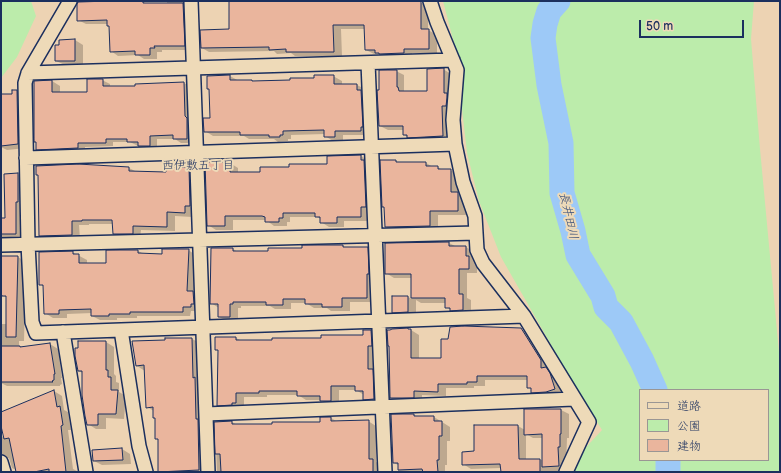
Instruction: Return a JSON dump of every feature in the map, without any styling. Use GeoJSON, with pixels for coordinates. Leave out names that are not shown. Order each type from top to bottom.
{"type":"FeatureCollection","features":[{"type":"Feature","properties":{"kind":"street"},"geometry":{"type":"LineString","coordinates":[[70,1],[28,74],[25,83],[28,244],[32,322],[36,333],[524,316]]}},
{"type":"Feature","properties":{"kind":"street"},"geometry":{"type":"LineString","coordinates":[[191,1],[208,472]]}},
{"type":"Feature","properties":{"kind":"street"},"geometry":{"type":"LineString","coordinates":[[430,1],[457,70],[453,120],[455,144],[463,182],[475,216],[477,250],[483,263],[524,316],[589,422],[566,472]]}},
{"type":"Feature","properties":{"kind":"street"},"geometry":{"type":"LineString","coordinates":[[28,74],[453,60]]}},
{"type":"Feature","properties":{"kind":"street"},"geometry":{"type":"LineString","coordinates":[[368,63],[385,472]]}},
{"type":"Feature","properties":{"kind":"street"},"geometry":{"type":"LineString","coordinates":[[26,158],[455,144]]}},
{"type":"Feature","properties":{"kind":"street"},"geometry":{"type":"LineString","coordinates":[[1,245],[476,233]]}},
{"type":"Feature","properties":{"kind":"street"},"geometry":{"type":"LineString","coordinates":[[121,330],[139,446],[146,472]]}},
{"type":"Feature","properties":{"kind":"street"},"geometry":{"type":"LineString","coordinates":[[64,332],[86,472]]}},
{"type":"Feature","properties":{"kind":"street"},"geometry":{"type":"LineString","coordinates":[[206,414],[574,399]]}},
{"type":"Feature","properties":{"kind":"street"},"geometry":{"type":"LineString","coordinates":[[1,462],[4,472]]}},
{"type":"Feature","properties":{"kind":"green space"},"geometry":{"type":"Polygon","coordinates":[[[1,1],[31,1],[36,16],[17,57],[1,78],[1,1]]]}},
{"type":"Feature","properties":{"kind":"green space"},"geometry":{"type":"Polygon","coordinates":[[[443,1],[754,1],[751,39],[780,363],[780,472],[571,472],[576,458],[602,430],[570,378],[501,257],[479,201],[467,153],[455,47],[443,1]]]}},
{"type":"Feature","properties":{"kind":"building"},"geometry":{"type":"Polygon","coordinates":[[[110,1],[183,3],[185,46],[154,46],[155,48],[150,48],[150,55],[135,55],[135,51],[110,52],[109,26],[107,26],[107,20],[77,21],[77,4],[78,2],[110,1]]]}},
{"type":"Feature","properties":{"kind":"building"},"geometry":{"type":"Polygon","coordinates":[[[229,1],[421,1],[421,29],[429,29],[429,49],[404,49],[404,53],[379,54],[375,53],[375,50],[365,50],[364,25],[333,25],[334,52],[286,52],[286,49],[269,50],[269,47],[201,48],[200,30],[229,29],[229,1]]]}},
{"type":"Feature","properties":{"kind":"building"},"geometry":{"type":"Polygon","coordinates":[[[75,39],[75,61],[55,61],[55,45],[59,45],[59,40],[75,39]]]}},
{"type":"Feature","properties":{"kind":"building"},"geometry":{"type":"Polygon","coordinates":[[[444,68],[444,93],[447,93],[447,98],[446,106],[442,106],[443,136],[407,138],[407,135],[403,135],[403,126],[379,126],[377,90],[379,90],[379,70],[397,70],[397,87],[399,91],[427,91],[427,69],[444,68]]]}},
{"type":"Feature","properties":{"kind":"building"},"geometry":{"type":"Polygon","coordinates":[[[230,75],[230,80],[252,81],[290,80],[290,78],[314,78],[314,75],[334,75],[334,84],[357,84],[357,90],[361,90],[363,127],[361,127],[361,131],[335,131],[335,137],[324,137],[324,130],[283,131],[283,135],[280,135],[280,137],[269,137],[269,135],[240,135],[240,132],[204,132],[203,118],[210,118],[207,76],[230,75]]]}},
{"type":"Feature","properties":{"kind":"building"},"geometry":{"type":"Polygon","coordinates":[[[87,79],[103,79],[103,86],[135,86],[135,84],[184,82],[187,139],[173,139],[173,135],[150,136],[150,146],[138,146],[138,142],[127,142],[127,139],[106,139],[106,143],[78,143],[78,148],[36,150],[36,142],[34,142],[34,81],[52,80],[52,92],[87,92],[87,79]]]}},
{"type":"Feature","properties":{"kind":"building"},"geometry":{"type":"Polygon","coordinates":[[[12,90],[17,90],[18,144],[1,146],[1,94],[12,94],[12,90]]]}},
{"type":"Feature","properties":{"kind":"building"},"geometry":{"type":"Polygon","coordinates":[[[361,155],[361,160],[364,160],[366,207],[361,207],[361,217],[337,217],[337,223],[320,223],[320,217],[315,217],[315,213],[283,213],[283,218],[279,218],[279,222],[265,222],[265,217],[262,216],[225,216],[225,226],[207,226],[205,162],[230,162],[230,172],[260,172],[260,167],[289,167],[289,164],[327,164],[327,156],[361,155]]]}},
{"type":"Feature","properties":{"kind":"building"},"geometry":{"type":"Polygon","coordinates":[[[380,160],[396,160],[396,162],[426,162],[426,166],[438,166],[438,169],[451,169],[451,192],[458,192],[458,211],[430,211],[430,226],[385,227],[384,207],[382,207],[380,160]]]}},
{"type":"Feature","properties":{"kind":"building"},"geometry":{"type":"Polygon","coordinates":[[[78,164],[129,167],[129,171],[166,172],[166,167],[189,167],[190,206],[185,206],[185,213],[167,212],[167,227],[133,226],[133,234],[113,234],[112,220],[82,220],[72,221],[72,235],[39,236],[38,175],[36,175],[36,166],[78,164]]]}},
{"type":"Feature","properties":{"kind":"building"},"geometry":{"type":"Polygon","coordinates":[[[18,173],[16,234],[1,234],[1,218],[5,218],[4,174],[18,173]]]}},
{"type":"Feature","properties":{"kind":"building"},"geometry":{"type":"Polygon","coordinates":[[[449,242],[449,246],[466,246],[466,256],[469,256],[469,269],[459,269],[459,294],[463,294],[463,310],[450,311],[450,308],[445,308],[445,298],[411,298],[411,274],[385,274],[385,243],[449,242]]]}},
{"type":"Feature","properties":{"kind":"building"},"geometry":{"type":"Polygon","coordinates":[[[302,245],[343,245],[343,247],[368,247],[369,274],[367,274],[367,298],[342,298],[342,307],[322,307],[322,304],[305,304],[305,299],[283,299],[283,305],[266,305],[266,302],[233,302],[233,304],[230,304],[230,317],[218,317],[218,304],[210,304],[211,248],[233,248],[233,251],[268,251],[268,248],[302,248],[302,245]]]}},
{"type":"Feature","properties":{"kind":"building"},"geometry":{"type":"Polygon","coordinates":[[[162,249],[189,249],[187,291],[193,291],[194,304],[191,304],[191,307],[183,307],[183,312],[130,312],[130,314],[91,316],[91,309],[59,310],[59,314],[44,314],[43,285],[39,285],[39,252],[73,251],[73,254],[79,254],[79,263],[106,263],[106,250],[138,250],[138,253],[162,254],[162,249]]]}},
{"type":"Feature","properties":{"kind":"building"},"geometry":{"type":"Polygon","coordinates":[[[1,256],[18,256],[16,337],[6,337],[6,296],[2,296],[1,293],[1,256]]]}},
{"type":"Feature","properties":{"kind":"building"},"geometry":{"type":"Polygon","coordinates":[[[392,296],[408,296],[408,312],[392,313],[392,296]]]}},
{"type":"Feature","properties":{"kind":"building"},"geometry":{"type":"Polygon","coordinates":[[[450,327],[521,328],[541,360],[541,368],[546,367],[550,373],[555,389],[546,392],[531,393],[531,388],[527,388],[527,376],[477,376],[477,382],[467,382],[467,384],[438,384],[438,392],[414,391],[414,398],[390,398],[389,346],[387,330],[411,329],[411,358],[441,358],[441,339],[448,339],[450,327]]]}},
{"type":"Feature","properties":{"kind":"building"},"geometry":{"type":"Polygon","coordinates":[[[363,330],[371,330],[372,346],[368,346],[368,369],[373,369],[374,399],[363,400],[363,391],[355,391],[355,386],[331,386],[331,401],[320,401],[320,396],[297,396],[297,391],[259,391],[259,393],[236,393],[236,403],[232,403],[232,405],[217,406],[218,350],[215,350],[215,337],[236,337],[236,340],[321,338],[321,335],[363,335],[363,330]]]}},
{"type":"Feature","properties":{"kind":"building"},"geometry":{"type":"Polygon","coordinates":[[[165,338],[192,338],[196,419],[198,419],[199,470],[158,472],[158,439],[155,439],[155,418],[153,418],[153,407],[146,408],[144,365],[136,366],[132,341],[165,340],[165,338]]]}},
{"type":"Feature","properties":{"kind":"building"},"geometry":{"type":"Polygon","coordinates":[[[78,341],[106,341],[106,370],[108,370],[108,377],[111,377],[111,390],[118,390],[116,414],[98,414],[98,425],[87,425],[82,395],[82,371],[78,371],[75,356],[75,348],[78,348],[78,341]]]}},
{"type":"Feature","properties":{"kind":"building"},"geometry":{"type":"Polygon","coordinates":[[[50,343],[55,374],[54,380],[52,381],[53,382],[1,382],[1,346],[20,347],[50,343]]]}},
{"type":"Feature","properties":{"kind":"building"},"geometry":{"type":"Polygon","coordinates":[[[54,390],[57,407],[60,406],[63,425],[61,426],[66,472],[49,472],[49,469],[34,472],[16,472],[9,438],[4,439],[1,426],[1,412],[54,390]]]}},
{"type":"Feature","properties":{"kind":"building"},"geometry":{"type":"Polygon","coordinates":[[[524,409],[561,409],[560,447],[558,447],[559,466],[542,467],[542,434],[524,435],[524,409]]]}},
{"type":"Feature","properties":{"kind":"building"},"geometry":{"type":"Polygon","coordinates":[[[391,414],[434,416],[434,421],[442,421],[442,436],[439,436],[439,460],[437,460],[438,472],[423,472],[422,469],[398,470],[398,463],[393,463],[391,414]]]}},
{"type":"Feature","properties":{"kind":"building"},"geometry":{"type":"Polygon","coordinates":[[[320,417],[331,417],[331,421],[369,420],[369,459],[373,459],[373,472],[221,472],[220,454],[215,454],[214,422],[232,421],[232,424],[272,424],[272,422],[320,422],[320,417]]]}},
{"type":"Feature","properties":{"kind":"building"},"geometry":{"type":"Polygon","coordinates":[[[474,425],[518,425],[519,459],[540,459],[540,472],[501,472],[500,464],[462,465],[462,452],[474,451],[474,425]]]}},
{"type":"Feature","properties":{"kind":"building"},"geometry":{"type":"Polygon","coordinates":[[[122,448],[123,460],[93,461],[92,450],[122,448]]]}},
{"type":"Feature","properties":{"kind":"waterway","name":"長井田川"},"geometry":{"type":"LineString","coordinates":[[558,1],[549,11],[543,38],[549,85],[561,143],[562,193],[578,255],[603,296],[606,307],[621,322],[642,361],[655,389]]}},
{"type":"Feature","properties":{"kind":"waterway","name":"長井田川"},"geometry":{"type":"LineString","coordinates":[[668,461],[668,472]]}},
{"type":"Feature","properties":{"kind":"district","name":"西伊敷五丁目"},"geometry":{"type":"Point","coordinates":[198,166]}}]}
